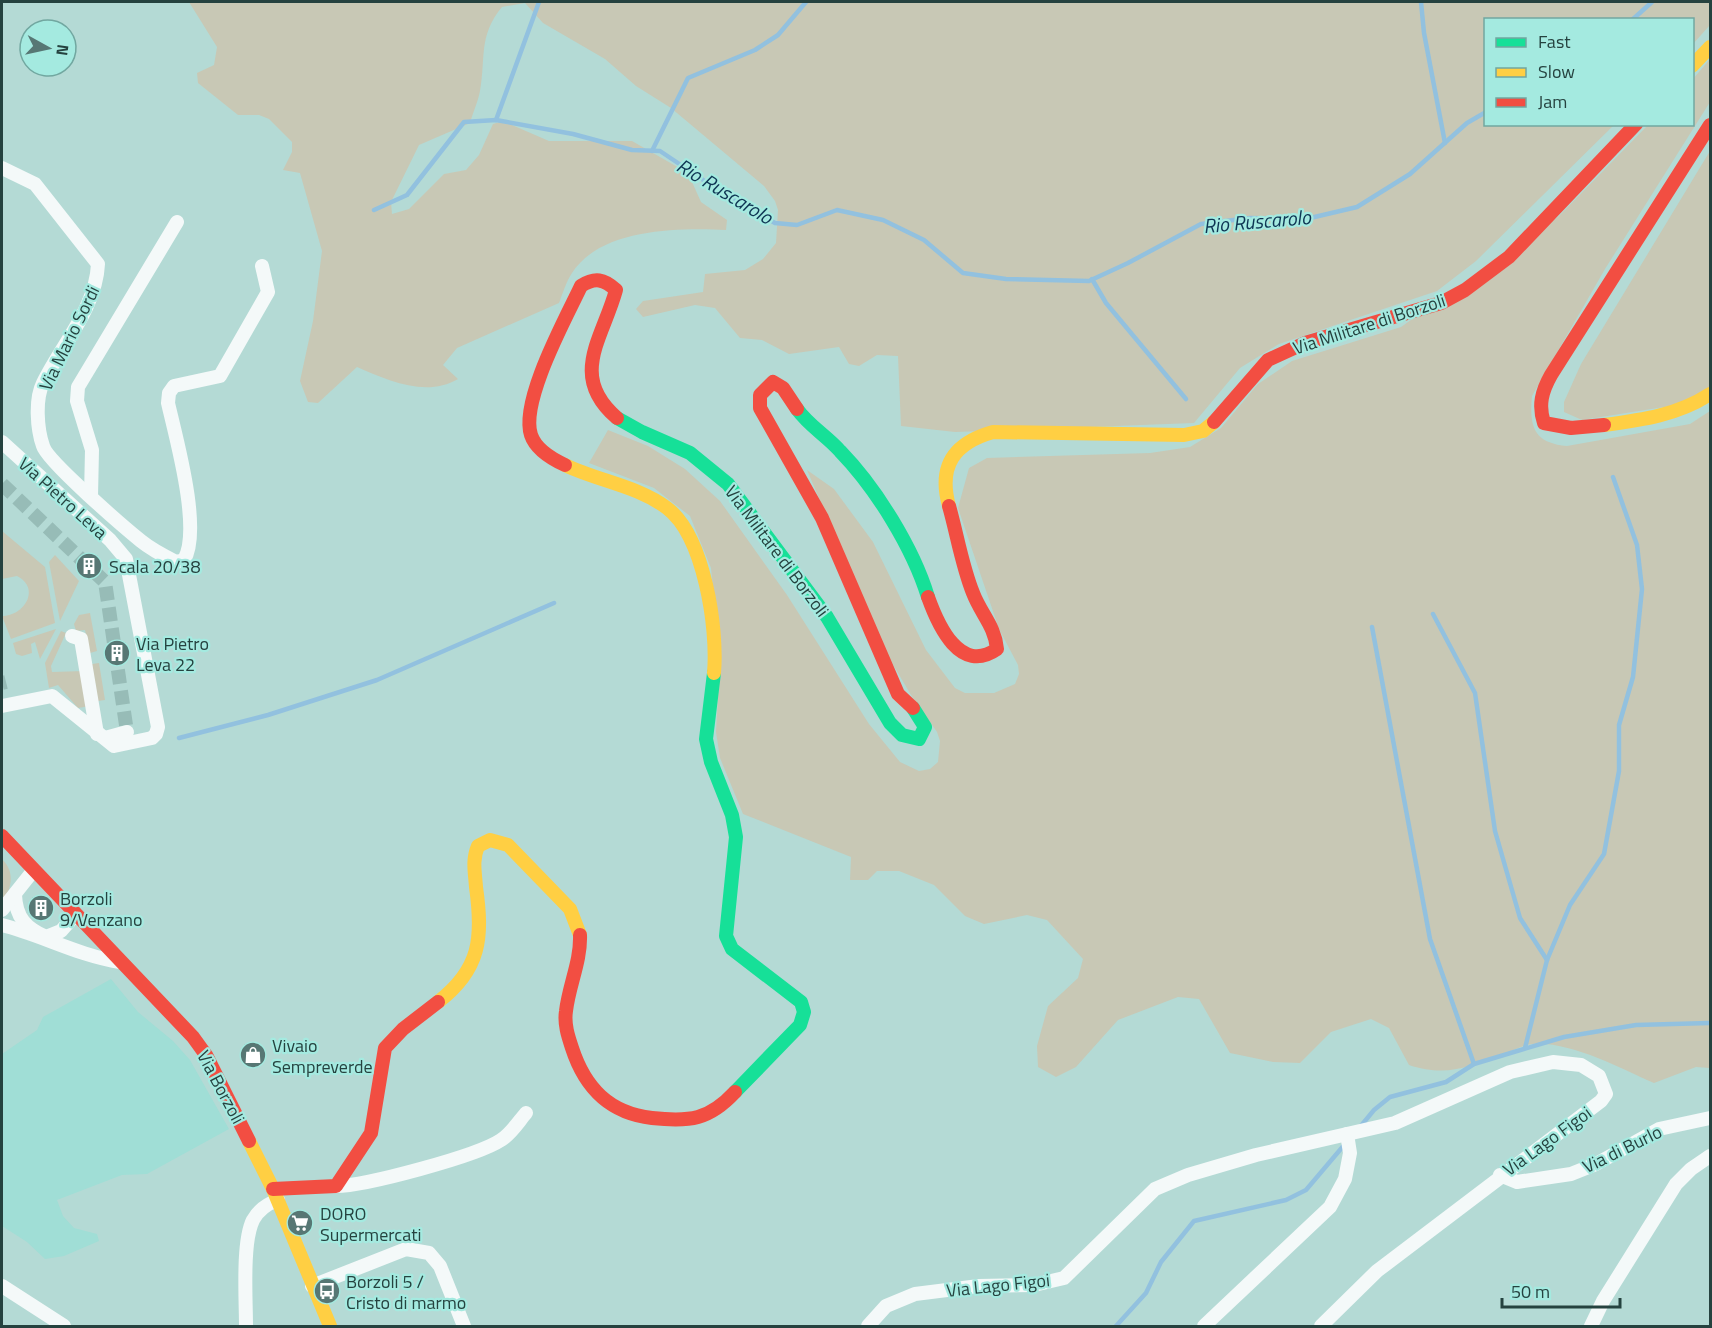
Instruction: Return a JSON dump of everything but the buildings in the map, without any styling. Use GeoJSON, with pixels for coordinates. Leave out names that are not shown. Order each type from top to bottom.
{"type":"FeatureCollection","features":[{"type":"Feature","properties":{"kind":"street"},"geometry":{"type":"LineString","coordinates":[[1694,64],[1710,47]]}},
{"type":"Feature","properties":{"kind":"street"},"geometry":{"type":"LineString","coordinates":[[1710,125],[1542,390],[1540,414],[1544,423],[1555,428],[1573,429],[1676,412],[1689,408],[1710,394]]}},
{"type":"Feature","properties":{"kind":"street","name":"Via Militare di Borzoli"},"geometry":{"type":"LineString","coordinates":[[336,1186],[371,1133],[385,1048],[403,1029],[446,996],[475,960],[482,924],[473,858],[478,846],[489,840],[508,845],[570,909],[577,920],[581,950],[566,1011],[567,1029],[585,1080],[602,1101],[630,1115],[657,1119],[690,1120],[711,1114],[785,1043],[800,1025],[802,1018],[801,1002],[732,949],[726,936],[736,835],[730,804],[708,751],[706,711],[715,666],[708,605],[695,547],[681,520],[649,495],[559,464],[542,451],[531,436],[530,418],[536,389],[581,286],[592,278],[603,279],[616,290],[614,300],[591,351],[592,381],[601,402],[620,421],[643,434],[689,453],[738,494],[833,626],[887,719],[899,733],[919,740],[926,729],[921,716],[898,694],[822,518],[760,408],[760,395],[766,387],[773,382],[783,386],[801,415],[843,454],[861,478],[915,561],[941,630],[951,644],[962,653],[976,657],[989,656],[997,649],[996,636],[973,594],[943,484],[954,453],[971,438],[993,432],[1184,435],[1203,431],[1220,418],[1268,360],[1305,343],[1397,318],[1441,303],[1465,290],[1509,257],[1633,126]]}},
{"type":"Feature","properties":{"kind":"street","name":"Via Mario Sordi"},"geometry":{"type":"LineString","coordinates":[[2,168],[35,184],[98,264],[97,284],[90,300],[42,386],[38,413],[43,448],[141,541],[176,562],[184,560],[189,551],[185,477],[168,403],[169,393],[174,386],[220,376],[268,292],[262,266]]}},
{"type":"Feature","properties":{"kind":"street"},"geometry":{"type":"LineString","coordinates":[[91,496],[92,450],[77,401],[78,387],[177,222]]}},
{"type":"Feature","properties":{"kind":"street","name":"Via Pietro Leva"},"geometry":{"type":"LineString","coordinates":[[2,442],[111,540],[126,559],[158,727],[152,738],[114,746],[100,736]]}},
{"type":"Feature","properties":{"kind":"street"},"geometry":{"type":"LineString","coordinates":[[72,636],[81,639],[100,736]]}},
{"type":"Feature","properties":{"kind":"street"},"geometry":{"type":"LineString","coordinates":[[2,706],[52,696],[100,736],[127,732]]}},
{"type":"Feature","properties":{"kind":"street","name":"Via Borzoli"},"geometry":{"type":"LineString","coordinates":[[2,836],[193,1037],[206,1055],[275,1194],[330,1326]]}},
{"type":"Feature","properties":{"kind":"street"},"geometry":{"type":"LineString","coordinates":[[2,910],[33,871]]}},
{"type":"Feature","properties":{"kind":"street"},"geometry":{"type":"LineString","coordinates":[[15,895],[20,918],[29,928],[95,958],[120,962]]}},
{"type":"Feature","properties":{"kind":"street"},"geometry":{"type":"LineString","coordinates":[[2,925],[46,937],[61,931],[75,915]]}},
{"type":"Feature","properties":{"kind":"street","name":"Via Lago Figoi"},"geometry":{"type":"LineString","coordinates":[[868,1326],[886,1306],[915,1294],[979,1286],[1034,1285],[1064,1278],[1155,1189],[1188,1175],[1256,1155],[1395,1123],[1489,1080],[1530,1067],[1564,1062],[1587,1068],[1599,1076],[1606,1094],[1601,1101],[1377,1270],[1321,1326]]}},
{"type":"Feature","properties":{"kind":"street"},"geometry":{"type":"LineString","coordinates":[[246,1326],[248,1245],[251,1225],[260,1210],[275,1194],[359,1185],[483,1150],[503,1139],[526,1113]]}},
{"type":"Feature","properties":{"kind":"street","name":"Via di Burlo"},"geometry":{"type":"LineString","coordinates":[[1500,1175],[1517,1182],[1571,1174],[1596,1164],[1659,1129],[1710,1118]]}},
{"type":"Feature","properties":{"kind":"street"},"geometry":{"type":"LineString","coordinates":[[1204,1326],[1330,1207],[1345,1179],[1350,1153],[1347,1134]]}},
{"type":"Feature","properties":{"kind":"street"},"geometry":{"type":"LineString","coordinates":[[1591,1326],[1603,1301],[1676,1184],[1691,1169],[1710,1156]]}},
{"type":"Feature","properties":{"kind":"street"},"geometry":{"type":"LineString","coordinates":[[312,1286],[406,1249],[429,1253],[440,1266],[464,1326]]}},
{"type":"Feature","properties":{"kind":"street"},"geometry":{"type":"LineString","coordinates":[[2,1286],[64,1326]]}},
{"type":"Feature","properties":{"kind":"shaded area"},"geometry":{"type":"Polygon","coordinates":[[[111,979],[138,1012],[173,1041],[190,1060],[229,1129],[147,1174],[122,1175],[57,1200],[63,1216],[74,1228],[97,1234],[99,1241],[64,1256],[45,1259],[27,1242],[2,1226],[2,1054],[37,1030],[43,1017],[111,979]]]}},
{"type":"Feature","properties":{"kind":"green space"},"geometry":{"type":"Polygon","coordinates":[[[189,2],[1710,2],[1710,25],[1694,43],[1694,18],[1484,18],[1484,126],[1613,126],[1476,261],[1437,291],[1279,344],[1240,368],[1194,423],[955,432],[901,426],[898,356],[877,355],[859,366],[849,364],[839,347],[789,354],[762,340],[740,338],[715,308],[695,305],[643,317],[636,309],[643,301],[703,292],[705,274],[745,270],[763,259],[776,243],[778,210],[775,201],[764,186],[671,108],[636,86],[605,59],[543,23],[525,3],[502,7],[494,18],[486,38],[480,91],[470,123],[419,145],[391,202],[392,214],[409,209],[444,174],[466,170],[479,155],[493,124],[503,121],[549,141],[632,141],[688,173],[701,202],[727,220],[726,230],[664,231],[642,234],[602,247],[585,258],[572,273],[559,303],[457,348],[443,365],[458,379],[446,384],[433,387],[407,385],[357,367],[318,403],[308,402],[300,381],[313,321],[322,251],[300,173],[283,170],[292,152],[292,142],[269,119],[259,115],[238,115],[198,83],[197,73],[214,65],[217,47],[189,2]]]}},
{"type":"Feature","properties":{"kind":"green space"},"geometry":{"type":"Polygon","coordinates":[[[1710,59],[1710,102],[1605,269],[1532,396],[1531,407],[1536,432],[1547,441],[1567,446],[1690,424],[1710,411],[1710,1068],[1696,1067],[1654,1083],[1579,1051],[1547,1044],[1532,1044],[1458,1069],[1423,1069],[1409,1065],[1389,1028],[1371,1019],[1331,1032],[1300,1063],[1273,1062],[1230,1053],[1199,999],[1178,997],[1118,1020],[1076,1067],[1056,1077],[1038,1067],[1037,1046],[1048,1006],[1078,978],[1083,959],[1047,920],[1027,915],[984,924],[965,916],[934,885],[899,871],[877,871],[868,880],[850,880],[851,857],[743,814],[720,758],[716,732],[720,661],[711,568],[690,516],[654,488],[589,463],[608,430],[648,446],[685,469],[720,501],[787,595],[869,724],[900,762],[919,771],[930,769],[938,762],[940,741],[937,732],[911,695],[882,646],[807,470],[834,489],[873,542],[926,650],[955,688],[965,693],[994,693],[1015,684],[1019,674],[1018,665],[999,629],[958,508],[969,468],[987,458],[1150,453],[1190,447],[1221,428],[1258,384],[1292,361],[1401,327],[1558,217],[1647,126],[1694,126],[1694,78],[1710,59]]]}},
{"type":"Feature","properties":{"kind":"green space"},"geometry":{"type":"Polygon","coordinates":[[[1710,151],[1710,388],[1689,403],[1582,420],[1564,412],[1564,402],[1581,364],[1710,151]]]}},
{"type":"Feature","properties":{"kind":"green space"},"geometry":{"type":"Polygon","coordinates":[[[2,531],[45,567],[55,623],[11,639],[2,616],[10,615],[23,607],[29,594],[24,581],[17,576],[2,579],[2,531]]]}},
{"type":"Feature","properties":{"kind":"green space"},"geometry":{"type":"Polygon","coordinates":[[[55,555],[79,581],[60,621],[49,562],[55,555]]]}},
{"type":"Feature","properties":{"kind":"green space"},"geometry":{"type":"Polygon","coordinates":[[[90,613],[97,651],[90,653],[85,630],[76,631],[74,624],[79,615],[90,613]]]}},
{"type":"Feature","properties":{"kind":"green space"},"geometry":{"type":"Polygon","coordinates":[[[56,629],[40,659],[35,642],[31,644],[32,653],[22,656],[16,654],[13,643],[56,629]]]}},
{"type":"Feature","properties":{"kind":"green space"},"geometry":{"type":"Polygon","coordinates":[[[61,631],[66,633],[51,666],[52,672],[84,671],[90,706],[78,708],[58,685],[49,688],[45,663],[61,631]]]}},
{"type":"Feature","properties":{"kind":"green space"},"geometry":{"type":"Polygon","coordinates":[[[99,663],[105,700],[98,701],[92,664],[99,663]]]}},
{"type":"Feature","properties":{"kind":"green space"},"geometry":{"type":"Polygon","coordinates":[[[2,859],[9,870],[11,881],[2,904],[2,859]]]}},
{"type":"Feature","properties":{"kind":"waterway"},"geometry":{"type":"LineString","coordinates":[[496,120],[539,2]]}},
{"type":"Feature","properties":{"kind":"waterway"},"geometry":{"type":"LineString","coordinates":[[652,151],[688,78],[755,50],[778,35],[806,2]]}},
{"type":"Feature","properties":{"kind":"waterway"},"geometry":{"type":"LineString","coordinates":[[1421,2],[1424,33],[1445,143]]}},
{"type":"Feature","properties":{"kind":"waterway","name":"Rio Ruscarolo"},"geometry":{"type":"LineString","coordinates":[[1634,18],[1652,2]]}},
{"type":"Feature","properties":{"kind":"waterway","name":"Rio Ruscarolo"},"geometry":{"type":"LineString","coordinates":[[374,210],[407,195],[464,122],[496,120],[573,134],[632,150],[660,151],[730,198],[775,223],[797,225],[837,210],[883,220],[924,240],[963,273],[1006,279],[1089,281],[1201,224],[1250,218],[1306,219],[1357,207],[1410,174],[1467,123],[1484,113]]}},
{"type":"Feature","properties":{"kind":"waterway"},"geometry":{"type":"LineString","coordinates":[[1092,279],[1106,303],[1186,399]]}},
{"type":"Feature","properties":{"kind":"waterway"},"geometry":{"type":"LineString","coordinates":[[1525,1048],[1547,960],[1570,905],[1604,854],[1619,771],[1619,725],[1633,677],[1642,589],[1637,545],[1613,477]]}},
{"type":"Feature","properties":{"kind":"waterway"},"geometry":{"type":"LineString","coordinates":[[179,738],[268,715],[377,680],[554,603]]}},
{"type":"Feature","properties":{"kind":"waterway"},"geometry":{"type":"LineString","coordinates":[[1433,614],[1475,693],[1495,831],[1520,918],[1547,960]]}},
{"type":"Feature","properties":{"kind":"waterway"},"geometry":{"type":"LineString","coordinates":[[1372,627],[1430,939],[1474,1064]]}},
{"type":"Feature","properties":{"kind":"waterway"},"geometry":{"type":"LineString","coordinates":[[1360,1127],[1374,1110],[1390,1097],[1446,1082],[1474,1064],[1564,1037],[1636,1025],[1710,1023]]}},
{"type":"Feature","properties":{"kind":"waterway"},"geometry":{"type":"LineString","coordinates":[[1116,1326],[1146,1293],[1161,1262],[1194,1221],[1286,1200],[1306,1190],[1345,1144]]}},
{"type":"Feature","properties":{"kind":"tunnel"},"geometry":{"type":"LineString","coordinates":[[2,484],[105,582],[127,732]]}},
{"type":"Feature","properties":{"kind":"tunnel"},"geometry":{"type":"LineString","coordinates":[[2,683],[6,682]]}},
{"type":"Feature","properties":{"kind":"traffic: fast"},"geometry":{"type":"LineString","coordinates":[[797,409],[854,466],[880,501],[903,539],[928,597]]}},
{"type":"Feature","properties":{"kind":"traffic: fast"},"geometry":{"type":"LineString","coordinates":[[617,418],[642,432],[690,453],[728,484],[827,617],[890,723],[902,735],[919,739],[925,727],[913,708]]}},
{"type":"Feature","properties":{"kind":"traffic: fast"},"geometry":{"type":"LineString","coordinates":[[714,673],[706,739],[711,762],[732,815],[736,837],[726,936],[732,949],[801,1002],[804,1012],[800,1025],[735,1092]]}},
{"type":"Feature","properties":{"kind":"traffic: slow"},"geometry":{"type":"LineString","coordinates":[[1694,64],[1710,47]]}},
{"type":"Feature","properties":{"kind":"traffic: slow"},"geometry":{"type":"LineString","coordinates":[[1604,425],[1646,419],[1672,412],[1710,394]]}},
{"type":"Feature","properties":{"kind":"traffic: slow"},"geometry":{"type":"LineString","coordinates":[[949,506],[946,479],[952,458],[968,443],[993,432],[1184,435],[1203,431],[1214,422]]}},
{"type":"Feature","properties":{"kind":"traffic: slow"},"geometry":{"type":"LineString","coordinates":[[565,465],[656,500],[680,521],[691,539],[706,584],[714,632],[714,673]]}},
{"type":"Feature","properties":{"kind":"traffic: slow"},"geometry":{"type":"LineString","coordinates":[[438,1002],[463,977],[476,951],[479,921],[475,856],[478,846],[490,840],[508,845],[570,909],[580,935]]}},
{"type":"Feature","properties":{"kind":"traffic: slow"},"geometry":{"type":"LineString","coordinates":[[249,1141],[273,1189],[330,1326]]}},
{"type":"Feature","properties":{"kind":"traffic: jam"},"geometry":{"type":"LineString","coordinates":[[1604,425],[1571,428],[1544,423],[1541,404],[1545,387],[1710,125]]}},
{"type":"Feature","properties":{"kind":"traffic: jam"},"geometry":{"type":"LineString","coordinates":[[1214,422],[1268,360],[1305,343],[1441,303],[1465,290],[1509,257],[1634,126]]}},
{"type":"Feature","properties":{"kind":"traffic: jam"},"geometry":{"type":"LineString","coordinates":[[565,465],[545,453],[537,445],[531,435],[529,420],[538,381],[556,338],[581,286],[595,280],[607,283],[616,290],[593,356],[592,372],[594,387],[602,402],[617,418]]}},
{"type":"Feature","properties":{"kind":"traffic: jam"},"geometry":{"type":"LineString","coordinates":[[797,409],[783,388],[773,382],[760,395],[760,408],[822,518],[898,694],[913,708]]}},
{"type":"Feature","properties":{"kind":"traffic: jam"},"geometry":{"type":"LineString","coordinates":[[928,597],[944,633],[962,651],[972,656],[984,655],[997,649],[994,634],[969,583],[949,506]]}},
{"type":"Feature","properties":{"kind":"traffic: jam"},"geometry":{"type":"LineString","coordinates":[[2,836],[193,1037],[206,1055],[249,1141]]}},
{"type":"Feature","properties":{"kind":"traffic: jam"},"geometry":{"type":"LineString","coordinates":[[580,935],[579,954],[566,1011],[566,1025],[577,1062],[601,1096],[623,1111],[652,1118],[677,1120],[707,1114],[735,1092]]}},
{"type":"Feature","properties":{"kind":"traffic: jam"},"geometry":{"type":"LineString","coordinates":[[273,1189],[336,1186],[371,1133],[385,1048],[403,1029],[438,1002]]}},
{"type":"Feature","properties":{"kind":"place","name":"Scala 20/38"},"geometry":{"type":"Point","coordinates":[89,566]}},
{"type":"Feature","properties":{"kind":"place","name":"Via Pietro Leva 22"},"geometry":{"type":"Point","coordinates":[117,653]}},
{"type":"Feature","properties":{"kind":"place","name":"Borzoli 9/Venzano"},"geometry":{"type":"Point","coordinates":[41,908]}},
{"type":"Feature","properties":{"kind":"place","name":"Vivaio Sempreverde"},"geometry":{"type":"Point","coordinates":[253,1055]}},
{"type":"Feature","properties":{"kind":"place","name":"DORO Supermercati"},"geometry":{"type":"Point","coordinates":[300,1223]}},
{"type":"Feature","properties":{"kind":"place","name":"Borzoli 5 / Cristo di marmo"},"geometry":{"type":"Point","coordinates":[327,1291]}}]}
